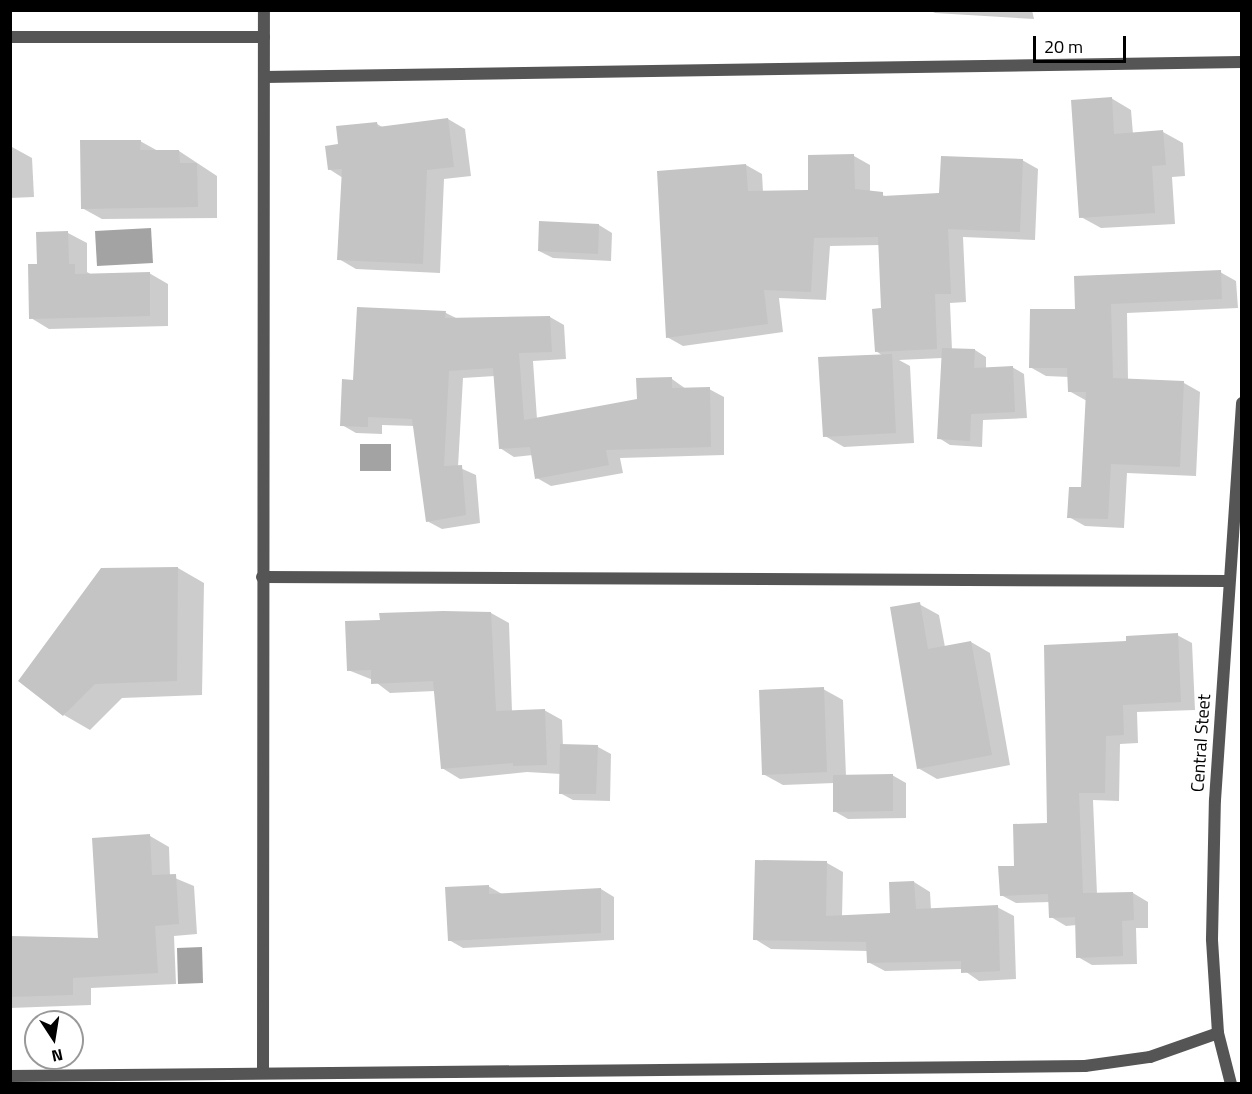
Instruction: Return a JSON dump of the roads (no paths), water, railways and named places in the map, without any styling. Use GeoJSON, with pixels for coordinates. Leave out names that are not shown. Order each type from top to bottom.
{"type":"FeatureCollection","features":[{"type":"Feature","properties":{"kind":"street"},"geometry":{"type":"LineString","coordinates":[[263,1072],[264,10]]}},
{"type":"Feature","properties":{"kind":"street"},"geometry":{"type":"LineString","coordinates":[[10,37],[264,37]]}},
{"type":"Feature","properties":{"kind":"street"},"geometry":{"type":"LineString","coordinates":[[264,77],[1242,62]]}},
{"type":"Feature","properties":{"kind":"street","name":"Central Steet"},"geometry":{"type":"LineString","coordinates":[[1231,1083],[1218,1033],[1212,939],[1215,800],[1242,403]]}},
{"type":"Feature","properties":{"kind":"street"},"geometry":{"type":"LineString","coordinates":[[262,577],[1229,580]]}},
{"type":"Feature","properties":{"kind":"street"},"geometry":{"type":"LineString","coordinates":[[10,1076],[218,1079],[263,1072],[1085,1066],[1149,1057],[1218,1033]]}}]}
